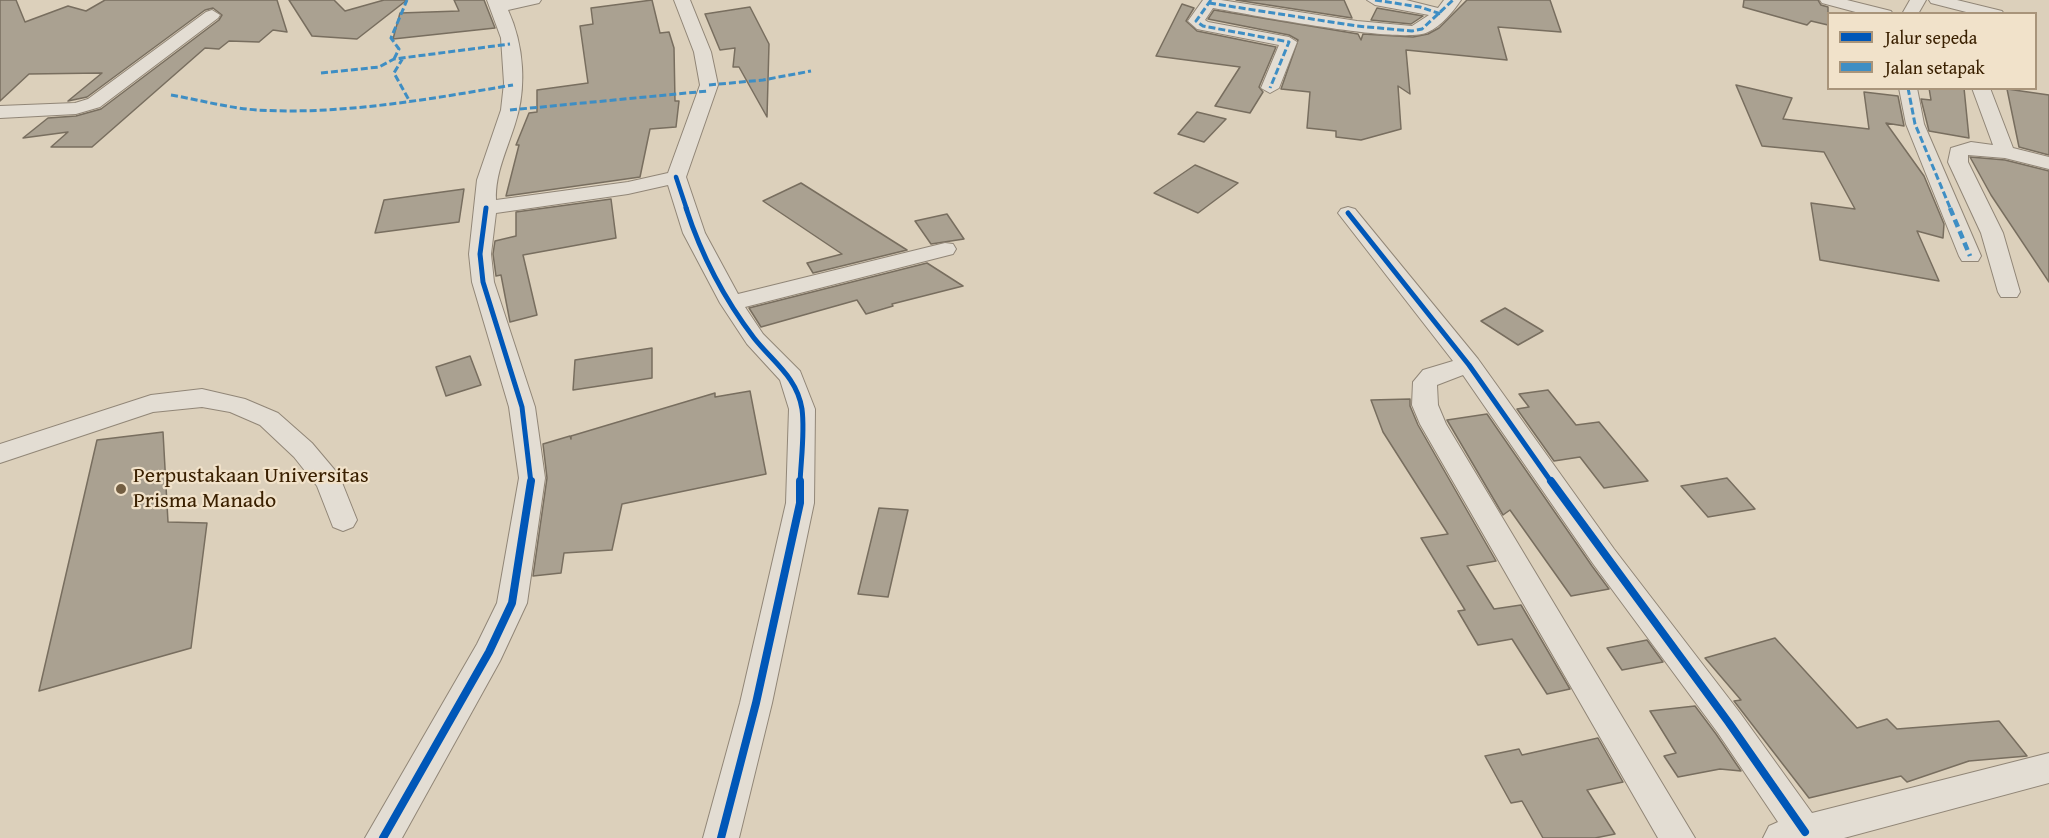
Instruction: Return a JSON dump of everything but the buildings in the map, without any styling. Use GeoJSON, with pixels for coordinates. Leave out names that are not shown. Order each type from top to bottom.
{"type":"FeatureCollection","features":[{"type":"Feature","properties":{"kind":"street"},"geometry":{"type":"LineString","coordinates":[[383,838],[489,652],[512,603],[532,478],[528,432],[483,282],[480,254],[486,208],[484,186],[510,110],[513,85],[510,44],[497,3],[533,0]]}},
{"type":"Feature","properties":{"kind":"street"},"geometry":{"type":"LineString","coordinates":[[682,0],[696,30],[708,71],[709,85],[676,177],[693,233],[731,303],[755,339],[790,377],[802,409],[803,447],[797,514],[756,703],[721,838]]}},
{"type":"Feature","properties":{"kind":"street"},"geometry":{"type":"LineString","coordinates":[[1375,0],[1441,14]]}},
{"type":"Feature","properties":{"kind":"street"},"geometry":{"type":"LineString","coordinates":[[1270,88],[1289,42],[1203,26],[1196,21],[1210,2],[1357,26],[1412,31],[1422,29],[1441,14],[1453,0]]}},
{"type":"Feature","properties":{"kind":"street"},"geometry":{"type":"LineString","coordinates":[[1828,0],[1877,12]]}},
{"type":"Feature","properties":{"kind":"street"},"geometry":{"type":"LineString","coordinates":[[1937,0],[1988,12]]}},
{"type":"Feature","properties":{"kind":"street"},"geometry":{"type":"LineString","coordinates":[[0,112],[76,108],[94,103],[213,15]]}},
{"type":"Feature","properties":{"kind":"street"},"geometry":{"type":"LineString","coordinates":[[1908,90],[1914,124],[1970,256]]}},
{"type":"Feature","properties":{"kind":"street"},"geometry":{"type":"LineString","coordinates":[[1982,90],[2005,152]]}},
{"type":"Feature","properties":{"kind":"street"},"geometry":{"type":"LineString","coordinates":[[2009,292],[1984,213],[1958,162],[1959,152],[1971,148],[2005,152],[2049,163]]}},
{"type":"Feature","properties":{"kind":"street"},"geometry":{"type":"LineString","coordinates":[[486,208],[628,188],[676,177]]}},
{"type":"Feature","properties":{"kind":"street"},"geometry":{"type":"LineString","coordinates":[[1348,213],[1469,365],[1604,557],[1730,723],[1793,835],[2049,768]]}},
{"type":"Feature","properties":{"kind":"street"},"geometry":{"type":"LineString","coordinates":[[731,303],[945,249]]}},
{"type":"Feature","properties":{"kind":"street"},"geometry":{"type":"LineString","coordinates":[[1469,365],[1432,376],[1425,382],[1425,405],[1432,424],[1677,838]]}},
{"type":"Feature","properties":{"kind":"street"},"geometry":{"type":"LineString","coordinates":[[0,454],[151,404],[202,398],[236,405],[269,419],[303,450],[329,482],[343,520]]}},
{"type":"Feature","properties":{"kind":"marked path"},"geometry":{"type":"LineString","coordinates":[[394,59],[399,49],[391,38],[408,3],[407,0]]}},
{"type":"Feature","properties":{"kind":"marked path"},"geometry":{"type":"LineString","coordinates":[[1211,0],[1196,21],[1203,26],[1289,42],[1270,88]]}},
{"type":"Feature","properties":{"kind":"marked path"},"geometry":{"type":"LineString","coordinates":[[1375,0],[1420,7],[1441,14]]}},
{"type":"Feature","properties":{"kind":"marked path"},"geometry":{"type":"LineString","coordinates":[[1209,3],[1357,26],[1412,31],[1422,29],[1441,14],[1453,0]]}},
{"type":"Feature","properties":{"kind":"marked path"},"geometry":{"type":"LineString","coordinates":[[321,73],[379,67],[394,59],[510,44]]}},
{"type":"Feature","properties":{"kind":"marked path"},"geometry":{"type":"LineString","coordinates":[[403,58],[394,73],[410,102]]}},
{"type":"Feature","properties":{"kind":"marked path"},"geometry":{"type":"LineString","coordinates":[[709,85],[763,80],[811,71]]}},
{"type":"Feature","properties":{"kind":"marked path"},"geometry":{"type":"LineString","coordinates":[[171,95],[246,109],[289,111],[385,105],[513,85]]}},
{"type":"Feature","properties":{"kind":"marked path"},"geometry":{"type":"LineString","coordinates":[[1908,90],[1915,124],[1970,256]]}},
{"type":"Feature","properties":{"kind":"marked path"},"geometry":{"type":"LineString","coordinates":[[510,110],[708,91]]}},
{"type":"Feature","properties":{"kind":"cycle path"},"geometry":{"type":"LineString","coordinates":[[676,177],[694,233],[707,259],[731,303],[755,339],[791,377],[802,409],[800,503],[756,703],[721,838]]}},
{"type":"Feature","properties":{"kind":"cycle path"},"geometry":{"type":"LineString","coordinates":[[383,838],[489,652],[512,603],[532,478],[522,407],[483,282],[480,254],[486,208]]}},
{"type":"Feature","properties":{"kind":"cycle path"},"geometry":{"type":"LineString","coordinates":[[1348,213],[1469,365],[1604,557],[1729,723],[1805,832]]}},
{"type":"Feature","properties":{"kind":"place","name":"Perpustakaan Universitas Prisma Manado"},"geometry":{"type":"Point","coordinates":[121,489]}}]}
